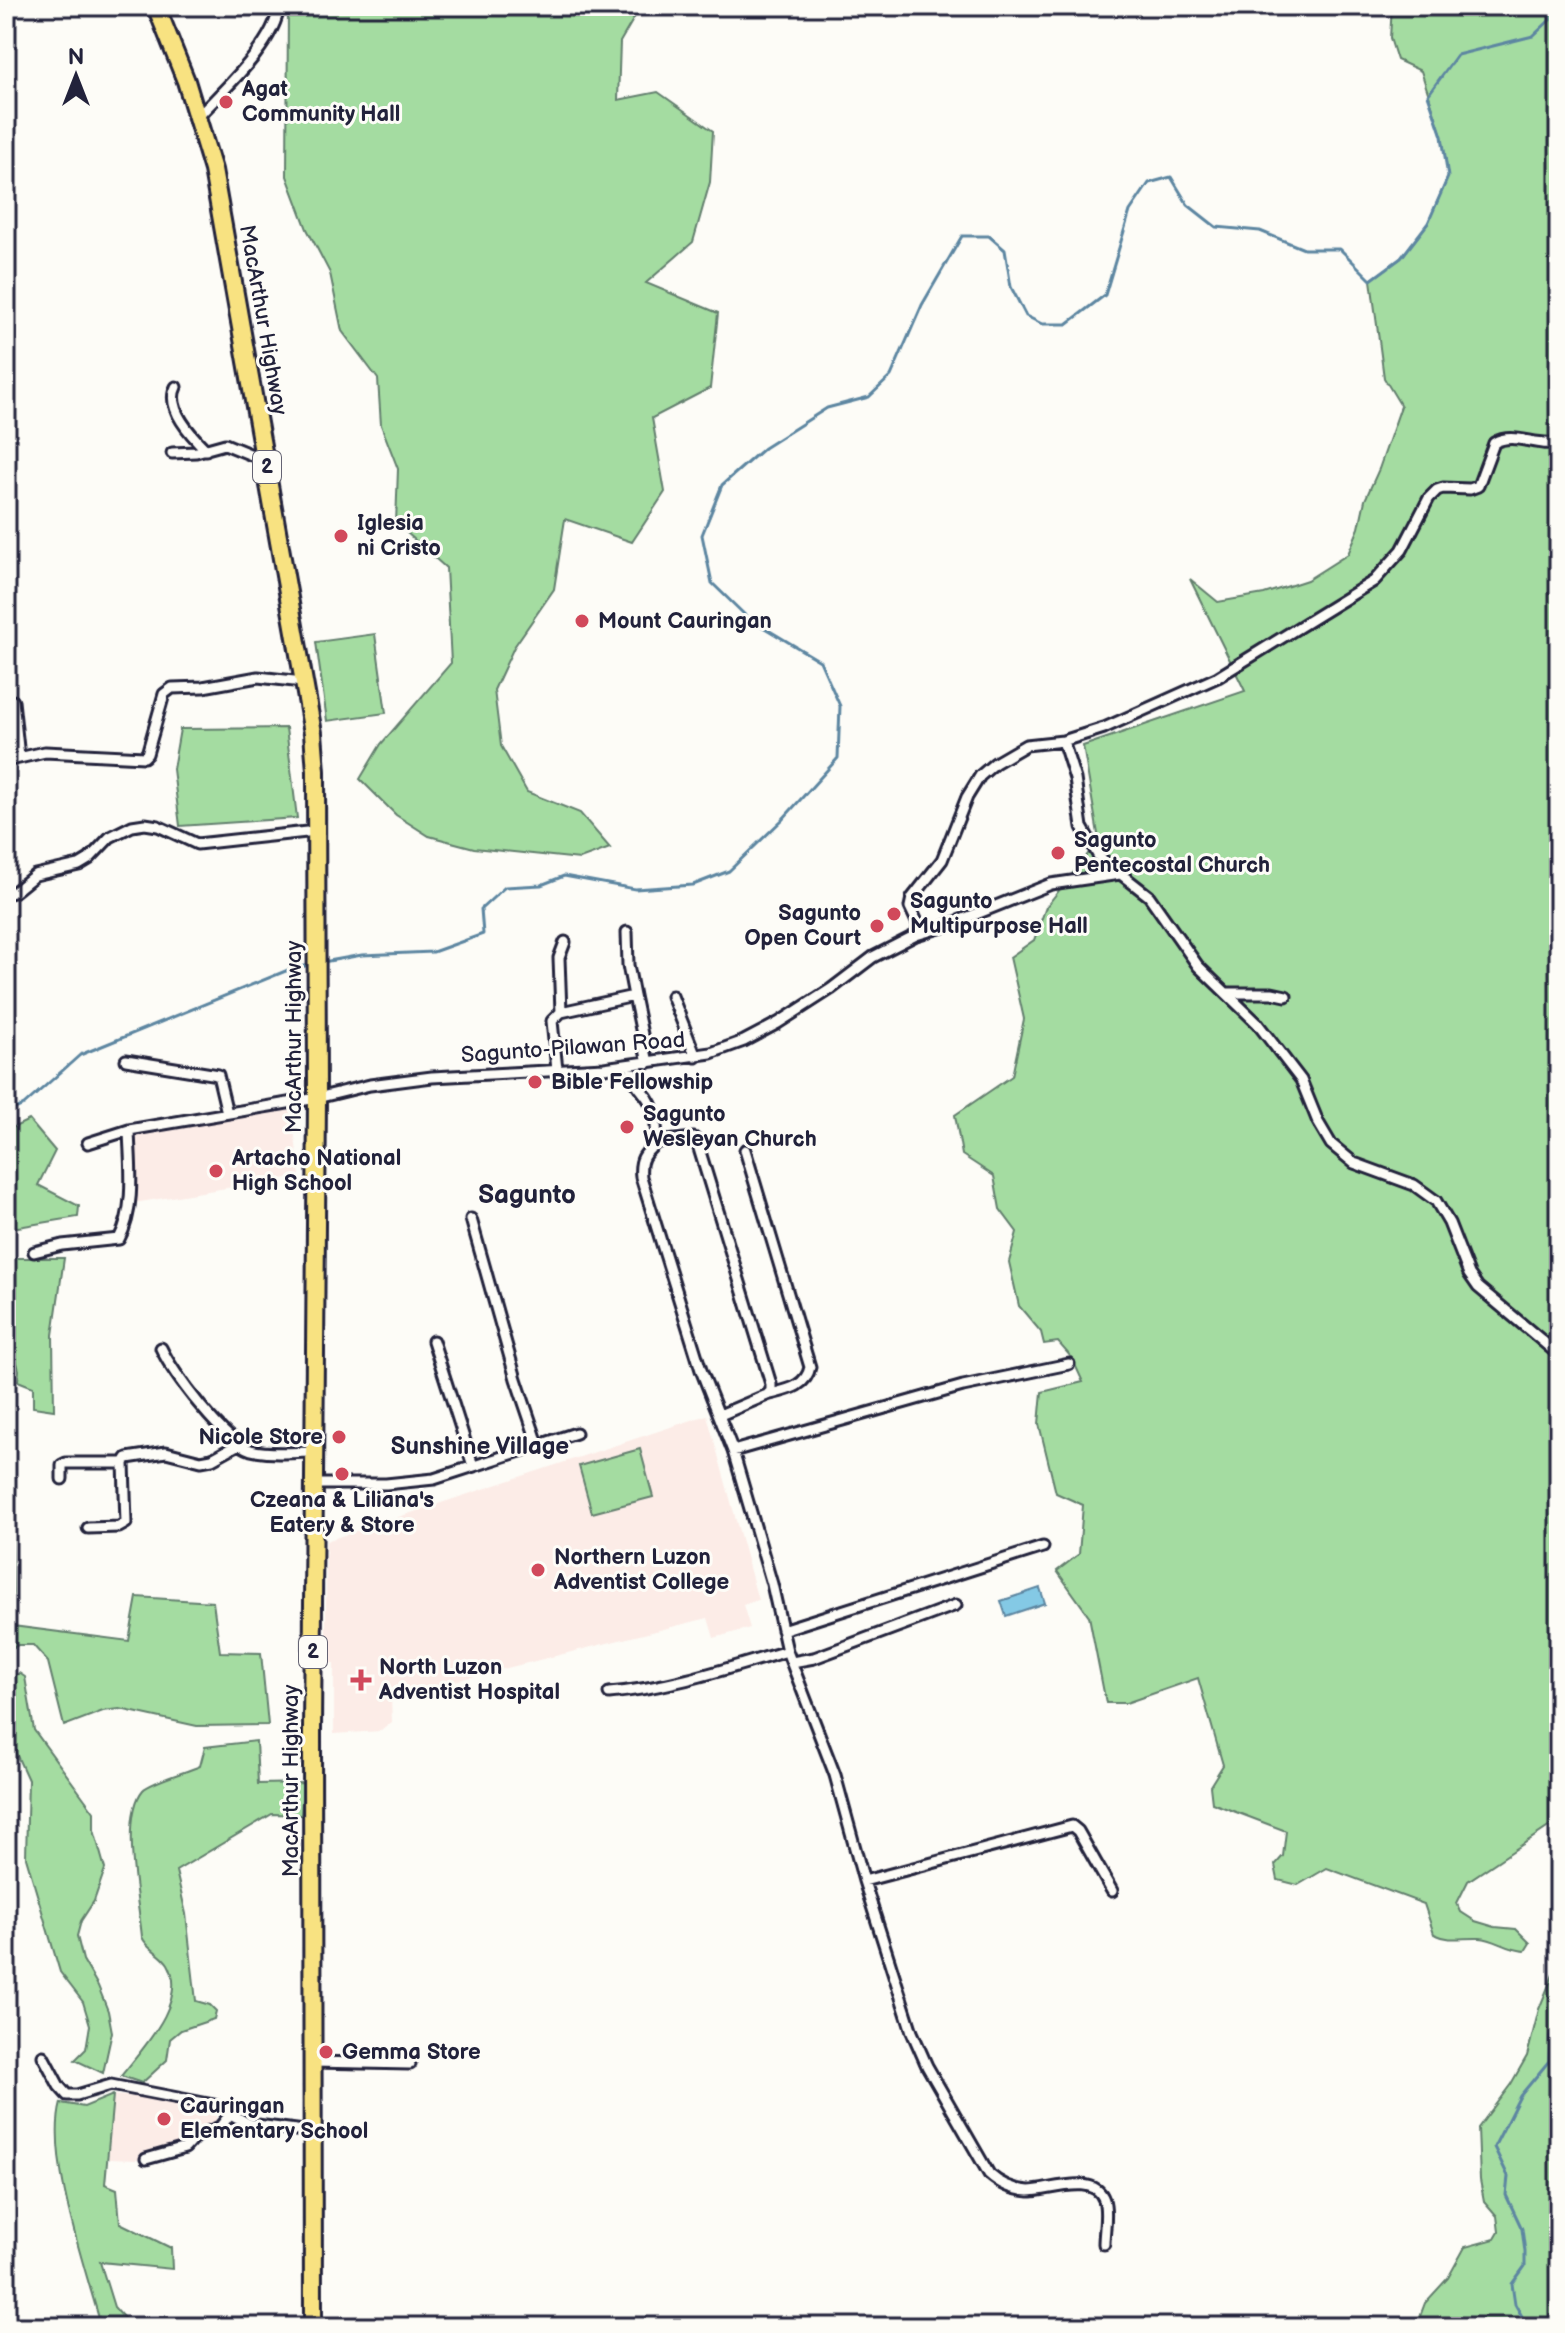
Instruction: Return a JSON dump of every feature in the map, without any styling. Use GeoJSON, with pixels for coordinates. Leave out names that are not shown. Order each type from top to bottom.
{"type":"FeatureCollection","features":[{"type":"Feature","properties":{"kind":"highway","name":"MacArthur Highway"},"geometry":{"type":"LineString","coordinates":[[156,6],[198,117],[223,220],[313,733],[316,771],[313,2327]]}},
{"type":"Feature","properties":{"kind":"street"},"geometry":{"type":"LineString","coordinates":[[198,117],[241,71],[268,36],[277,21],[279,6]]}},
{"type":"Feature","properties":{"kind":"street"},"geometry":{"type":"LineString","coordinates":[[176,387],[172,397],[174,404],[190,432],[206,450]]}},
{"type":"Feature","properties":{"kind":"street"},"geometry":{"type":"LineString","coordinates":[[916,935],[919,930],[910,907],[912,898],[942,860],[963,805],[980,776],[995,763],[1026,745],[1063,741],[1104,728],[1211,681],[1374,581],[1402,550],[1432,494],[1443,488],[1470,489],[1478,486],[1494,443],[1506,438],[1542,445],[1559,442]]}},
{"type":"Feature","properties":{"kind":"street"},"geometry":{"type":"LineString","coordinates":[[172,453],[206,450],[225,444],[266,460]]}},
{"type":"Feature","properties":{"kind":"street"},"geometry":{"type":"LineString","coordinates":[[6,761],[45,752],[144,757],[164,694],[172,688],[203,687],[258,677],[303,682]]}},
{"type":"Feature","properties":{"kind":"street"},"geometry":{"type":"LineString","coordinates":[[13,701],[19,757]]}},
{"type":"Feature","properties":{"kind":"street"},"geometry":{"type":"LineString","coordinates":[[1063,741],[1075,779],[1084,832],[1099,857],[1149,896],[1185,949],[1257,1023],[1301,1080],[1318,1122],[1331,1144],[1354,1163],[1425,1191],[1444,1213],[1466,1267],[1478,1287],[1559,1355]]}},
{"type":"Feature","properties":{"kind":"street"},"geometry":{"type":"LineString","coordinates":[[6,894],[14,892],[35,875],[79,865],[110,837],[132,826],[158,826],[197,844],[316,831]]}},
{"type":"Feature","properties":{"kind":"street","name":"Sagunto-Pilawan Road"},"geometry":{"type":"LineString","coordinates":[[88,1143],[129,1130],[317,1098],[370,1085],[631,1065],[696,1057],[728,1048],[778,1023],[873,957],[916,935],[1051,884],[1120,874]]}},
{"type":"Feature","properties":{"kind":"street"},"geometry":{"type":"LineString","coordinates":[[627,932],[628,965],[648,1063]]}},
{"type":"Feature","properties":{"kind":"street"},"geometry":{"type":"LineString","coordinates":[[561,1012],[559,958],[565,942]]}},
{"type":"Feature","properties":{"kind":"street"},"geometry":{"type":"LineString","coordinates":[[1227,993],[1286,996]]}},
{"type":"Feature","properties":{"kind":"street"},"geometry":{"type":"LineString","coordinates":[[557,1070],[552,1021],[561,1012],[634,996]]}},
{"type":"Feature","properties":{"kind":"street"},"geometry":{"type":"LineString","coordinates":[[672,996],[696,1057]]}},
{"type":"Feature","properties":{"kind":"street"},"geometry":{"type":"LineString","coordinates":[[126,1060],[218,1075],[227,1113]]}},
{"type":"Feature","properties":{"kind":"street"},"geometry":{"type":"LineString","coordinates":[[631,1065],[633,1080],[652,1106],[657,1142]]}},
{"type":"Feature","properties":{"kind":"street"},"geometry":{"type":"LineString","coordinates":[[34,1252],[62,1245],[119,1239],[124,1230],[131,1190],[129,1130]]}},
{"type":"Feature","properties":{"kind":"street"},"geometry":{"type":"LineString","coordinates":[[767,1395],[771,1384],[697,1142],[687,1137],[657,1142],[640,1160],[641,1177],[701,1370],[733,1451],[772,1584],[787,1651],[835,1775],[864,1881],[912,2032],[927,2066],[989,2174],[1003,2184],[1026,2191],[1082,2185],[1101,2193],[1105,2202],[1104,2244]]}},
{"type":"Feature","properties":{"kind":"street"},"geometry":{"type":"LineString","coordinates":[[720,1415],[798,1385],[805,1380],[810,1367],[745,1150]]}},
{"type":"Feature","properties":{"kind":"street"},"geometry":{"type":"LineString","coordinates":[[471,1219],[516,1379],[538,1444]]}},
{"type":"Feature","properties":{"kind":"street"},"geometry":{"type":"LineString","coordinates":[[433,1341],[473,1466]]}},
{"type":"Feature","properties":{"kind":"street"},"geometry":{"type":"LineString","coordinates":[[161,1348],[174,1374],[189,1394],[239,1444],[257,1451],[314,1452]]}},
{"type":"Feature","properties":{"kind":"street"},"geometry":{"type":"LineString","coordinates":[[733,1451],[963,1386],[1069,1364]]}},
{"type":"Feature","properties":{"kind":"street"},"geometry":{"type":"LineString","coordinates":[[313,1484],[426,1481],[576,1433]]}},
{"type":"Feature","properties":{"kind":"street"},"geometry":{"type":"LineString","coordinates":[[88,1528],[119,1527],[126,1523],[124,1463],[127,1458],[166,1452],[201,1461],[212,1459],[239,1444]]}},
{"type":"Feature","properties":{"kind":"street"},"geometry":{"type":"LineString","coordinates":[[62,1479],[62,1465],[66,1463],[124,1463]]}},
{"type":"Feature","properties":{"kind":"street"},"geometry":{"type":"LineString","coordinates":[[782,1630],[1043,1547]]}},
{"type":"Feature","properties":{"kind":"street"},"geometry":{"type":"LineString","coordinates":[[792,1662],[814,1658],[956,1605]]}},
{"type":"Feature","properties":{"kind":"street"},"geometry":{"type":"LineString","coordinates":[[609,1693],[632,1692],[787,1651]]}},
{"type":"Feature","properties":{"kind":"street"},"geometry":{"type":"LineString","coordinates":[[864,1881],[1072,1826],[1078,1831],[1112,1891]]}},
{"type":"Feature","properties":{"kind":"street"},"geometry":{"type":"LineString","coordinates":[[43,2056],[67,2095],[111,2085],[197,2101],[231,2113],[249,2124],[312,2132]]}},
{"type":"Feature","properties":{"kind":"street"},"geometry":{"type":"LineString","coordinates":[[313,2062],[410,2064]]}},
{"type":"Feature","properties":{"kind":"street"},"geometry":{"type":"LineString","coordinates":[[146,2159],[185,2148],[195,2137],[220,2127],[231,2113]]}},
{"type":"Feature","properties":{"kind":"shaded area"},"geometry":{"type":"Polygon","coordinates":[[[291,1106],[300,1176],[134,1203],[130,1139],[136,1133],[291,1106]]]}},
{"type":"Feature","properties":{"kind":"shaded area","name":"Northern Luzon Adventist College"},"geometry":{"type":"Polygon","coordinates":[[[707,1415],[758,1600],[743,1605],[750,1628],[714,1638],[708,1618],[391,1697],[392,1722],[381,1731],[334,1734],[334,1663],[326,1664],[326,1541],[707,1415]]]}},
{"type":"Feature","properties":{"kind":"shaded area","name":"Cauringan Elementary School"},"geometry":{"type":"Polygon","coordinates":[[[113,2095],[174,2100],[216,2111],[216,2128],[185,2146],[137,2160],[108,2159],[113,2095]]]}},
{"type":"Feature","properties":{"kind":"green space"},"geometry":{"type":"Polygon","coordinates":[[[288,6],[641,6],[620,42],[618,100],[658,92],[713,131],[710,182],[693,242],[646,283],[718,313],[710,388],[652,418],[665,492],[632,542],[565,519],[554,589],[514,647],[494,690],[501,746],[527,792],[580,813],[610,848],[580,859],[474,848],[429,836],[396,815],[360,779],[381,744],[451,663],[446,568],[396,523],[398,469],[381,425],[378,379],[342,331],[330,273],[307,229],[287,176],[288,6]]]}},
{"type":"Feature","properties":{"kind":"green space"},"geometry":{"type":"Polygon","coordinates":[[[1392,6],[1559,6],[1559,1820],[1468,1881],[1457,1903],[1461,1912],[1475,1921],[1516,1929],[1530,1943],[1525,1951],[1486,1939],[1451,1939],[1434,1934],[1424,1904],[1327,1868],[1298,1885],[1278,1880],[1275,1865],[1283,1856],[1286,1831],[1212,1803],[1210,1786],[1223,1765],[1198,1678],[1126,1703],[1106,1703],[1089,1616],[1057,1571],[1079,1554],[1083,1505],[1056,1493],[1039,1424],[1042,1392],[1083,1382],[1072,1358],[1058,1342],[1044,1344],[1041,1332],[1019,1306],[1009,1262],[1017,1232],[1000,1209],[994,1176],[962,1155],[955,1115],[1012,1076],[1024,1019],[1010,957],[1034,940],[1046,907],[1099,840],[1083,746],[1245,691],[1190,579],[1218,602],[1264,594],[1307,580],[1348,554],[1359,528],[1365,500],[1401,406],[1384,378],[1371,280],[1401,258],[1428,223],[1448,177],[1442,136],[1421,71],[1397,60],[1390,38],[1392,6]]]}},
{"type":"Feature","properties":{"kind":"green space"},"geometry":{"type":"Polygon","coordinates":[[[375,634],[386,713],[327,721],[316,642],[375,634]]]}},
{"type":"Feature","properties":{"kind":"green space"},"geometry":{"type":"Polygon","coordinates":[[[286,728],[297,818],[180,826],[173,769],[180,729],[286,728]]]}},
{"type":"Feature","properties":{"kind":"green space"},"geometry":{"type":"Polygon","coordinates":[[[29,1120],[55,1151],[38,1185],[79,1206],[78,1217],[18,1227],[6,1225],[6,1131],[29,1120]]]}},
{"type":"Feature","properties":{"kind":"green space"},"geometry":{"type":"Polygon","coordinates":[[[6,1258],[64,1258],[53,1335],[54,1410],[33,1407],[33,1387],[18,1381],[19,1370],[6,1322],[6,1258]]]}},
{"type":"Feature","properties":{"kind":"green space"},"geometry":{"type":"Polygon","coordinates":[[[640,1449],[653,1497],[592,1513],[579,1466],[640,1449]]]}},
{"type":"Feature","properties":{"kind":"green space"},"geometry":{"type":"Polygon","coordinates":[[[11,1461],[13,1626],[129,1641],[137,1597],[213,1602],[220,1652],[261,1653],[268,1725],[197,1726],[120,1709],[103,1711],[64,1726],[48,1662],[33,1645],[18,1645],[6,1651],[6,1463],[11,1461]]]}},
{"type":"Feature","properties":{"kind":"green space"},"geometry":{"type":"Polygon","coordinates":[[[19,1673],[25,1677],[34,1730],[94,1812],[94,1830],[105,1869],[77,1936],[83,1960],[108,2011],[112,2032],[103,2073],[75,2060],[86,2049],[90,2025],[83,2002],[60,1972],[26,1857],[28,1780],[6,1739],[6,1705],[9,1698],[6,1683],[19,1673]]]}},
{"type":"Feature","properties":{"kind":"green space"},"geometry":{"type":"Polygon","coordinates":[[[256,1741],[258,1784],[303,1783],[301,1815],[272,1814],[176,1871],[186,1914],[196,2001],[210,2005],[216,2011],[214,2019],[181,2030],[170,2039],[167,2060],[142,2083],[121,2076],[151,2038],[168,2009],[173,1978],[168,1964],[142,1937],[132,1839],[136,1803],[147,1787],[200,1766],[205,1747],[256,1741]]]}},
{"type":"Feature","properties":{"kind":"green space"},"geometry":{"type":"Polygon","coordinates":[[[1559,1960],[1559,2327],[1416,2327],[1425,2303],[1448,2278],[1465,2247],[1495,2239],[1499,2232],[1497,2216],[1484,2201],[1478,2128],[1511,2084],[1527,2056],[1539,2009],[1559,1960]]]}},
{"type":"Feature","properties":{"kind":"green space"},"geometry":{"type":"Polygon","coordinates":[[[113,2095],[105,2184],[117,2189],[120,2223],[171,2248],[172,2269],[100,2262],[114,2307],[132,2327],[104,2327],[100,2322],[69,2212],[59,2152],[61,2103],[84,2107],[113,2095]]]}},
{"type":"Feature","properties":{"kind":"water"},"geometry":{"type":"Polygon","coordinates":[[[1040,1588],[1045,1603],[1006,1616],[1001,1601],[1040,1588]]]}},
{"type":"Feature","properties":{"kind":"waterway"},"geometry":{"type":"LineString","coordinates":[[323,962],[362,955],[433,952],[483,934],[481,909],[505,887],[541,885],[564,876],[635,889],[693,885],[729,871],[782,820],[838,758],[840,706],[820,661],[748,618],[712,583],[702,535],[722,485],[764,448],[827,408],[869,397],[891,376],[922,305],[962,236],[989,236],[1005,250],[1011,287],[1026,316],[1042,324],[1067,324],[1105,295],[1130,211],[1149,183],[1171,177],[1188,205],[1216,227],[1260,231],[1304,249],[1340,249],[1371,280],[1401,258],[1428,223],[1448,177],[1442,136],[1428,95],[1457,55],[1533,36],[1550,20],[1549,6]]}},
{"type":"Feature","properties":{"kind":"waterway"},"geometry":{"type":"LineString","coordinates":[[6,1113],[24,1105],[80,1055],[293,968],[311,965]]}},
{"type":"Feature","properties":{"kind":"waterway"},"geometry":{"type":"LineString","coordinates":[[1528,2327],[1515,2304],[1512,2284],[1525,2266],[1522,2229],[1506,2195],[1508,2176],[1494,2147],[1520,2096],[1549,2061],[1550,2036],[1559,2020]]}},
{"type":"Feature","properties":{"kind":"place","name":"Agat Community Hall"},"geometry":{"type":"Point","coordinates":[226,102]}},
{"type":"Feature","properties":{"kind":"place","name":"Iglesia ni Cristo"},"geometry":{"type":"Point","coordinates":[341,536]}},
{"type":"Feature","properties":{"kind":"place","name":"Mount Cauringan"},"geometry":{"type":"Point","coordinates":[582,621]}},
{"type":"Feature","properties":{"kind":"place","name":"Sagunto Pentecostal Church"},"geometry":{"type":"Point","coordinates":[1058,853]}},
{"type":"Feature","properties":{"kind":"place","name":"Sagunto Multipurpose Hall"},"geometry":{"type":"Point","coordinates":[894,914]}},
{"type":"Feature","properties":{"kind":"place","name":"Sagunto Open Court"},"geometry":{"type":"Point","coordinates":[877,926]}},
{"type":"Feature","properties":{"kind":"place","name":"Bible Fellowship"},"geometry":{"type":"Point","coordinates":[535,1082]}},
{"type":"Feature","properties":{"kind":"place","name":"Sagunto Wesleyan Church"},"geometry":{"type":"Point","coordinates":[627,1127]}},
{"type":"Feature","properties":{"kind":"place","name":"Artacho National High School"},"geometry":{"type":"Point","coordinates":[216,1171]}},
{"type":"Feature","properties":{"kind":"place","name":"Nicole Store"},"geometry":{"type":"Point","coordinates":[339,1437]}},
{"type":"Feature","properties":{"kind":"place","name":"Czeana & Liliana's Eatery & Store"},"geometry":{"type":"Point","coordinates":[342,1474]}},
{"type":"Feature","properties":{"kind":"place","name":"Northern Luzon Adventist College"},"geometry":{"type":"Point","coordinates":[538,1570]}},
{"type":"Feature","properties":{"kind":"place","name":"North Luzon Adventist Hospital"},"geometry":{"type":"Point","coordinates":[361,1680]}},
{"type":"Feature","properties":{"kind":"place","name":"Gemma Store"},"geometry":{"type":"Point","coordinates":[326,2052]}},
{"type":"Feature","properties":{"kind":"place","name":"Cauringan Elementary School"},"geometry":{"type":"Point","coordinates":[164,2119]}},
{"type":"Feature","properties":{"kind":"district","name":"Sagunto"},"geometry":{"type":"Point","coordinates":[527,1195]}},
{"type":"Feature","properties":{"kind":"district","name":"Sunshine Village"},"geometry":{"type":"Point","coordinates":[480,1446]}}]}
